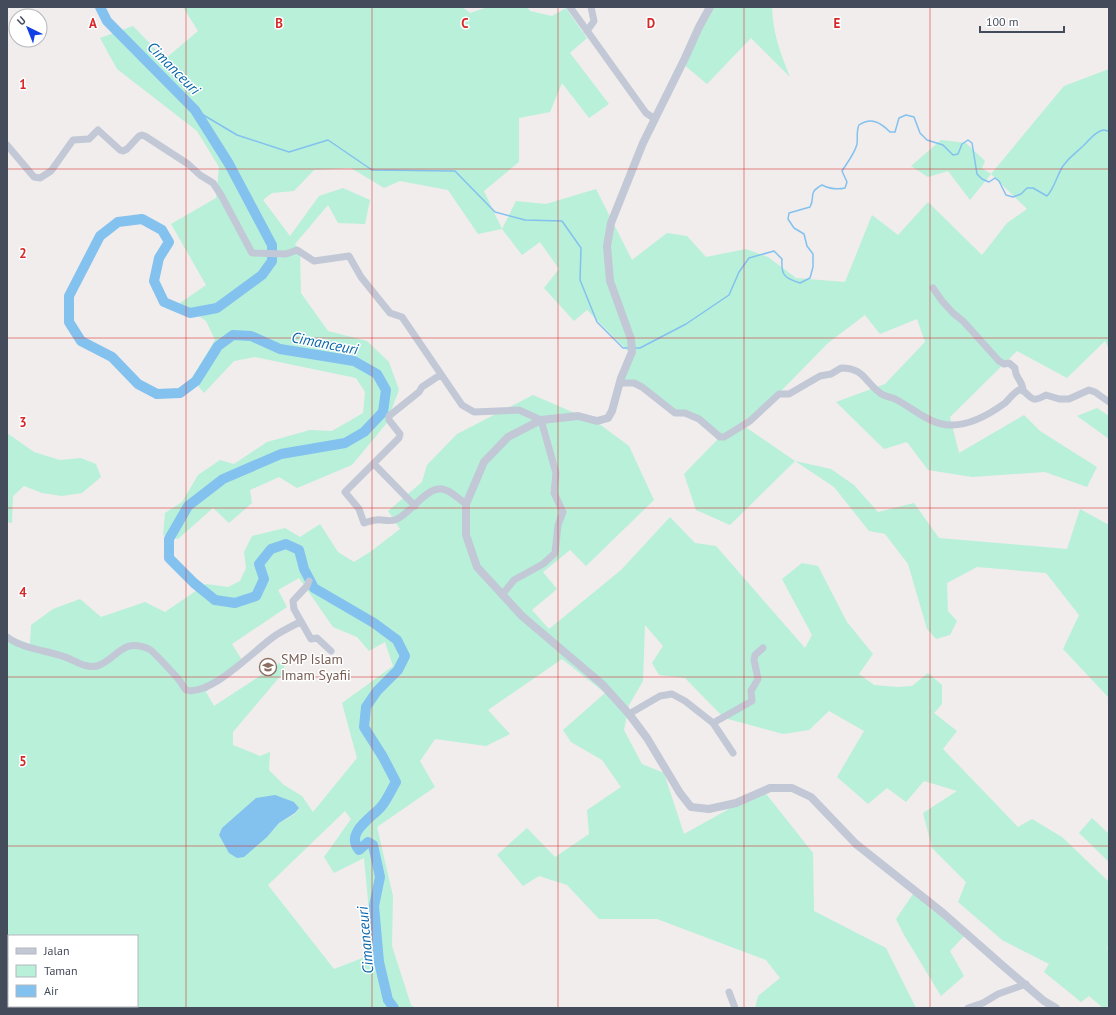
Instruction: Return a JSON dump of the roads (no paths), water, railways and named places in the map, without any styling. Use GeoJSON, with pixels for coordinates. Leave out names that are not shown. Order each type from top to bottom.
{"type":"FeatureCollection","features":[{"type":"Feature","properties":{"kind":"street"},"geometry":{"type":"LineString","coordinates":[[570,7],[646,113],[655,119]]}},
{"type":"Feature","properties":{"kind":"street"},"geometry":{"type":"LineString","coordinates":[[587,31],[594,21],[591,7]]}},
{"type":"Feature","properties":{"kind":"street"},"geometry":{"type":"LineString","coordinates":[[710,7],[655,119],[611,223],[608,241],[610,281],[631,339],[632,348],[612,410],[608,418],[598,421],[578,416],[541,420],[508,437],[484,462],[466,504],[466,535],[477,567],[522,616],[602,684],[629,714],[647,738],[680,793],[691,807],[709,809],[736,803],[770,788],[792,788],[811,797],[856,844],[943,913],[1044,1001],[1056,1008]]}},
{"type":"Feature","properties":{"kind":"street"},"geometry":{"type":"LineString","coordinates":[[7,145],[34,177],[40,178],[51,171],[73,140],[89,139],[98,130],[123,151],[142,135],[188,164],[200,175],[213,183],[252,253],[286,254],[297,250],[314,261],[349,256],[361,277],[390,313],[402,318],[462,405],[474,412],[519,410],[541,420],[556,473],[554,493],[563,512],[558,525],[555,553],[543,564],[514,580],[502,595]]}},
{"type":"Feature","properties":{"kind":"street"},"geometry":{"type":"LineString","coordinates":[[933,288],[942,301],[963,321],[999,361],[1004,364],[1009,363],[1015,368],[1015,374],[1023,384],[1023,391]]}},
{"type":"Feature","properties":{"kind":"street"},"geometry":{"type":"LineString","coordinates":[[620,383],[634,383],[642,387],[675,412],[685,413],[698,419],[720,437],[724,437],[750,421],[779,394],[789,394],[820,376],[831,374],[841,368],[858,370],[881,394],[896,399],[934,421],[951,426],[971,422],[983,417],[1005,402],[1018,390],[1022,389],[1031,399],[1036,400],[1046,395],[1058,399],[1069,399],[1090,390],[1109,402]]}},
{"type":"Feature","properties":{"kind":"street"},"geometry":{"type":"LineString","coordinates":[[440,374],[422,387],[419,392],[389,416],[389,420],[400,434],[399,438],[345,492],[359,509],[364,523],[377,520],[393,521],[402,517],[426,494],[436,489],[447,490],[466,504]]}},
{"type":"Feature","properties":{"kind":"street"},"geometry":{"type":"LineString","coordinates":[[374,464],[414,506]]}},
{"type":"Feature","properties":{"kind":"street"},"geometry":{"type":"LineString","coordinates":[[309,581],[307,586],[293,601],[294,609],[311,639],[317,638],[331,651]]}},
{"type":"Feature","properties":{"kind":"street"},"geometry":{"type":"LineString","coordinates":[[7,637],[17,643],[90,666],[97,666],[126,647],[142,647],[152,650],[180,681],[186,690],[194,691],[208,687],[243,663],[276,635],[300,622]]}},
{"type":"Feature","properties":{"kind":"street"},"geometry":{"type":"LineString","coordinates":[[713,723],[752,701],[751,690],[758,679],[754,660],[755,655],[763,648]]}},
{"type":"Feature","properties":{"kind":"street"},"geometry":{"type":"LineString","coordinates":[[629,714],[660,696],[672,694],[685,701],[713,723],[733,753]]}},
{"type":"Feature","properties":{"kind":"street"},"geometry":{"type":"LineString","coordinates":[[968,1008],[983,1003],[998,994],[1026,984]]}},
{"type":"Feature","properties":{"kind":"street"},"geometry":{"type":"LineString","coordinates":[[729,992],[736,1008]]}},
{"type":"Feature","properties":{"kind":"water"},"geometry":{"type":"Polygon","coordinates":[[[275,795],[294,802],[299,808],[295,813],[279,823],[267,837],[244,857],[237,858],[229,853],[219,835],[222,828],[256,798],[275,795]]]}},
{"type":"Feature","properties":{"kind":"waterway","name":"Cimanceuri"},"geometry":{"type":"LineString","coordinates":[[100,7],[107,21],[195,110],[229,164],[272,245],[272,261],[262,275],[217,308],[190,313],[164,302],[154,281],[159,258],[169,242],[162,230],[142,219],[118,222],[100,236],[69,296],[69,322],[81,341],[112,357],[138,384],[157,394],[180,393],[196,381],[218,346],[233,335],[251,336],[280,349],[354,361],[377,374],[386,390],[383,412],[364,432],[345,443],[281,454],[223,479],[188,506],[169,539],[169,558],[194,583],[215,600],[235,603],[256,596],[264,579],[259,564],[271,549],[286,544],[299,550],[304,569],[314,588],[374,623],[397,640],[405,656],[398,670],[377,691],[366,707],[364,727],[383,757],[396,782],[381,807],[366,821],[357,832],[355,838],[355,844],[359,850],[368,842],[373,845],[380,877],[374,906],[379,962],[388,1000],[394,1008]]}},
{"type":"Feature","properties":{"kind":"waterway"},"geometry":{"type":"LineString","coordinates":[[195,110],[237,135],[289,152],[328,140],[372,170],[455,171],[495,212],[525,220],[562,221],[581,248],[580,280],[597,322],[623,348],[628,348]]}},
{"type":"Feature","properties":{"kind":"waterway"},"geometry":{"type":"LineString","coordinates":[[634,348],[640,348],[686,324],[729,295],[739,272],[749,258],[774,251],[782,259],[782,269],[787,277],[800,283],[810,278],[813,267],[813,254],[807,246],[804,234],[794,228],[788,219],[789,213],[810,207],[813,193],[822,185],[833,189],[845,188],[847,182],[842,171],[855,151],[858,127],[863,123],[868,121],[879,123],[890,132],[895,132],[899,118],[906,115],[914,117],[920,133],[927,140],[943,145],[953,155],[958,154],[962,144],[968,140],[972,143],[977,174],[982,179],[989,182],[995,178],[999,181],[1006,195],[1013,197],[1021,194],[1027,188],[1033,188],[1047,196],[1052,190],[1063,166],[1068,160],[1097,133],[1103,130],[1109,131]]}},
{"type":"Feature","properties":{"kind":"place","name":"SMP Islam Imam Syafii"},"geometry":{"type":"Point","coordinates":[268,667]}}]}
